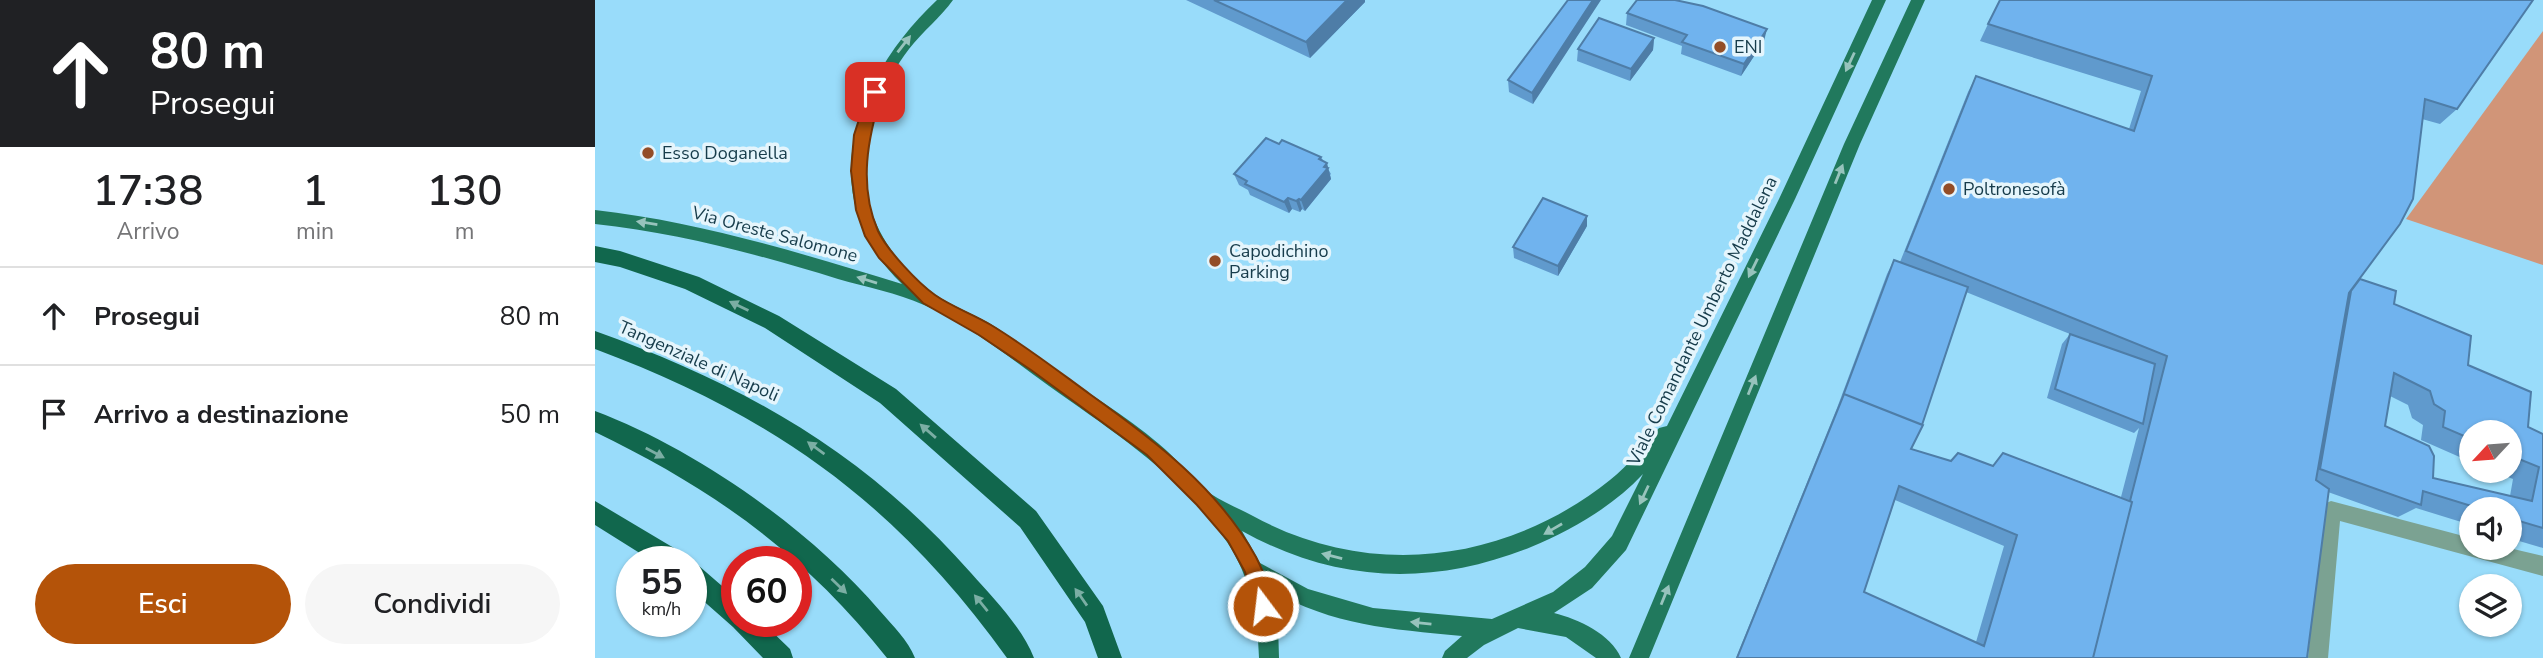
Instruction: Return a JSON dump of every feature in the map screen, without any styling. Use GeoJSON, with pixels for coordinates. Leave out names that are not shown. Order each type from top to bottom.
{"type":"FeatureCollection","features":[{"type":"Feature","properties":{"kind":"highway"},"geometry":{"type":"LineString","coordinates":[[595,254],[620,258],[692,283],[772,321],[888,396],[1028,519],[1094,615],[1110,658]]}},
{"type":"Feature","properties":{"kind":"highway","name":"Tangenziale di Napoli"},"geometry":{"type":"LineString","coordinates":[[595,340],[711,388],[790,429],[871,488],[946,560],[1003,630],[1022,658]]}},
{"type":"Feature","properties":{"kind":"highway"},"geometry":{"type":"LineString","coordinates":[[595,422],[704,479],[800,548],[871,617],[903,658]]}},
{"type":"Feature","properties":{"kind":"highway"},"geometry":{"type":"LineString","coordinates":[[595,512],[650,546]]}},
{"type":"Feature","properties":{"kind":"highway"},"geometry":{"type":"LineString","coordinates":[[707,589],[721,601]]}},
{"type":"Feature","properties":{"kind":"highway"},"geometry":{"type":"LineString","coordinates":[[759,637],[781,658]]}},
{"type":"Feature","properties":{"kind":"main road"},"geometry":{"type":"LineString","coordinates":[[928,299],[884,254],[872,236],[863,210],[859,171],[861,135],[875,92],[902,46],[925,17],[946,0]]}},
{"type":"Feature","properties":{"kind":"main road","name":"Viale Comandante Umberto Maddalena"},"geometry":{"type":"LineString","coordinates":[[1452,658],[1465,643],[1489,628],[1516,620],[1561,598],[1604,563],[1619,543],[1787,199],[1879,0]]}},
{"type":"Feature","properties":{"kind":"main road"},"geometry":{"type":"LineString","coordinates":[[1639,658],[1852,144],[1918,0]]}},
{"type":"Feature","properties":{"kind":"main road","name":"Via Oreste Salomone"},"geometry":{"type":"LineString","coordinates":[[595,217],[648,223],[747,244],[928,299],[985,330],[1153,450],[1203,499],[1234,535],[1253,570],[1268,624],[1269,658]]}},
{"type":"Feature","properties":{"kind":"main road"},"geometry":{"type":"LineString","coordinates":[[1203,499],[1298,548],[1350,560],[1402,565],[1446,563],[1501,551],[1543,535],[1584,511],[1617,486],[1678,422]]}},
{"type":"Feature","properties":{"kind":"main road"},"geometry":{"type":"LineString","coordinates":[[1253,570],[1304,597],[1373,618],[1489,628]]}},
{"type":"Feature","properties":{"kind":"main road","name":"Viale Comandante Umberto Maddalena"},"geometry":{"type":"LineString","coordinates":[[1516,620],[1543,619],[1569,626],[1594,640],[1611,658]]}},
{"type":"Feature","properties":{"kind":"street"},"geometry":{"type":"LineString","coordinates":[[2318,658],[2331,510],[2459,544]]}},
{"type":"Feature","properties":{"kind":"street"},"geometry":{"type":"LineString","coordinates":[[2521,560],[2543,566]]}},
{"type":"Feature","properties":{"kind":"shaded area"},"geometry":{"type":"Polygon","coordinates":[[[2543,31],[2543,265],[2406,219],[2543,31]]]}},
{"type":"Feature","properties":{"kind":"building"},"geometry":{"type":"Polygon","coordinates":[[[1214,0],[1347,0],[1306,42],[1214,0]]]}},
{"type":"Feature","properties":{"kind":"building"},"geometry":{"type":"Polygon","coordinates":[[[1568,0],[1593,0],[1532,93],[1508,80],[1568,0]]]}},
{"type":"Feature","properties":{"kind":"building"},"geometry":{"type":"Polygon","coordinates":[[[1637,0],[1675,0],[1703,6],[1767,29],[1744,64],[1682,42],[1687,35],[1627,13],[1637,0]]]}},
{"type":"Feature","properties":{"kind":"building"},"geometry":{"type":"Polygon","coordinates":[[[2000,0],[2533,0],[2457,109],[2425,99],[2413,199],[2400,224],[2349,293],[2316,480],[2329,489],[2307,658],[2093,658],[2167,356],[1906,251],[1976,76],[2134,131],[2152,76],[1988,24],[2000,0]]]}},
{"type":"Feature","properties":{"kind":"building"},"geometry":{"type":"Polygon","coordinates":[[[1599,18],[1654,38],[1631,69],[1578,49],[1599,18]]]}},
{"type":"Feature","properties":{"kind":"building"},"geometry":{"type":"Polygon","coordinates":[[[1266,138],[1279,144],[1282,140],[1321,157],[1319,159],[1327,163],[1324,167],[1328,168],[1301,200],[1288,198],[1284,202],[1245,184],[1247,181],[1234,174],[1266,138]]]}},
{"type":"Feature","properties":{"kind":"building"},"geometry":{"type":"Polygon","coordinates":[[[1543,198],[1587,216],[1558,266],[1513,247],[1543,198]]]}},
{"type":"Feature","properties":{"kind":"building"},"geometry":{"type":"Polygon","coordinates":[[[1894,260],[1968,287],[1922,425],[1844,394],[1843,396],[1894,260]]]}},
{"type":"Feature","properties":{"kind":"building"},"geometry":{"type":"Polygon","coordinates":[[[2360,279],[2396,291],[2394,304],[2471,336],[2468,365],[2531,392],[2528,427],[2543,434],[2543,528],[2522,522],[2522,499],[2532,501],[2539,467],[2522,460],[2522,420],[2459,420],[2459,434],[2443,427],[2445,411],[2434,404],[2430,391],[2394,373],[2385,426],[2429,446],[2434,456],[2433,478],[2515,497],[2459,497],[2459,502],[2423,491],[2421,505],[2320,469],[2351,291],[2360,279]]]}},
{"type":"Feature","properties":{"kind":"building"},"geometry":{"type":"Polygon","coordinates":[[[2070,334],[2155,364],[2143,424],[2055,389],[2070,334]]]}},
{"type":"Feature","properties":{"kind":"building"},"geometry":{"type":"Polygon","coordinates":[[[1844,394],[1923,425],[1911,449],[1951,461],[1958,453],[1993,466],[2003,453],[2132,502],[2093,658],[1737,658],[1844,394]],[[1899,486],[1864,592],[1984,646],[2017,535],[1899,486]]]}},
{"type":"Feature","properties":{"kind":"place","name":"ENI"},"geometry":{"type":"Point","coordinates":[1720,47]}},
{"type":"Feature","properties":{"kind":"place","name":"Esso Doganella"},"geometry":{"type":"Point","coordinates":[648,153]}},
{"type":"Feature","properties":{"kind":"place","name":"Poltronesofà"},"geometry":{"type":"Point","coordinates":[1949,189]}},
{"type":"Feature","properties":{"kind":"place","name":"Capodichino Parking"},"geometry":{"type":"Point","coordinates":[1215,261]}},
{"type":"Feature","properties":{"kind":"route"},"geometry":{"type":"LineString","coordinates":[[875,92],[861,135],[859,171],[863,210],[872,236],[884,254],[928,299],[985,330],[1153,450],[1203,499],[1234,535],[1253,570],[1263,606]]}}]}
